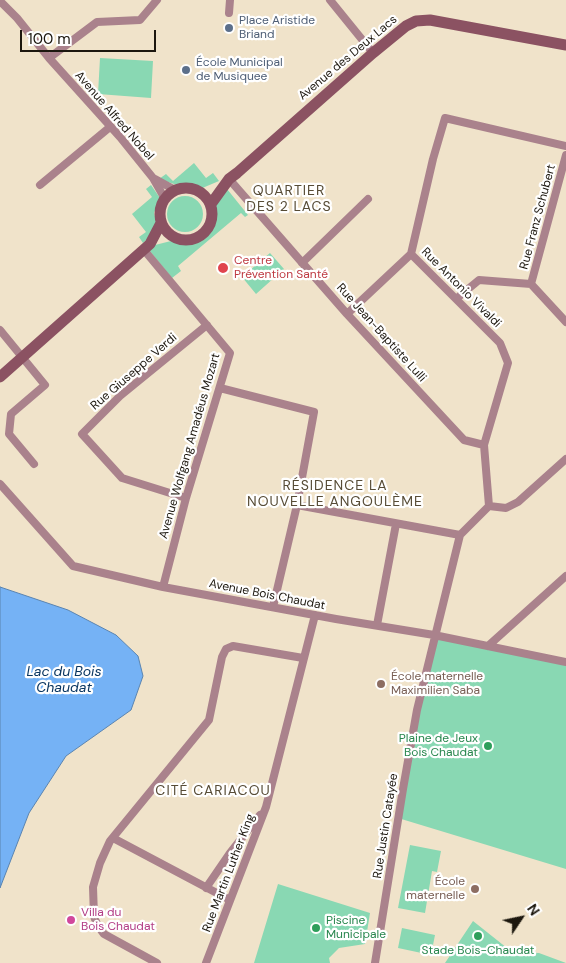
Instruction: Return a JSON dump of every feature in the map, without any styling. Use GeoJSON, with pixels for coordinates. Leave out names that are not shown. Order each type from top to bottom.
{"type":"FeatureCollection","features":[{"type":"Feature","properties":{"kind":"street"},"geometry":{"type":"LineString","coordinates":[[229,13],[230,0]]}},
{"type":"Feature","properties":{"kind":"street"},"geometry":{"type":"LineString","coordinates":[[330,0],[372,53]]}},
{"type":"Feature","properties":{"kind":"street","name":"Avenue Alfred Nobel"},"geometry":{"type":"LineString","coordinates":[[0,1],[17,18],[49,58],[153,178],[165,199]]}},
{"type":"Feature","properties":{"kind":"street"},"geometry":{"type":"LineString","coordinates":[[49,58],[96,22],[140,20],[152,2]]}},
{"type":"Feature","properties":{"kind":"street","name":"Avenue des Deux Lacs"},"geometry":{"type":"LineString","coordinates":[[210,204],[230,179],[372,53],[406,26],[416,21],[430,20],[566,45]]}},
{"type":"Feature","properties":{"kind":"street","name":"Rue Antonio Vivaldi"},"geometry":{"type":"LineString","coordinates":[[489,506],[484,445],[508,363],[500,343],[411,254],[433,159],[445,118],[566,146]]}},
{"type":"Feature","properties":{"kind":"street"},"geometry":{"type":"LineString","coordinates":[[40,185],[110,127]]}},
{"type":"Feature","properties":{"kind":"street","name":"Rue Franz Schubert"},"geometry":{"type":"LineString","coordinates":[[531,284],[566,155]]}},
{"type":"Feature","properties":{"kind":"street","name":"Avenue Alfred Nobel"},"geometry":{"type":"LineString","coordinates":[[153,178],[176,190]]}},
{"type":"Feature","properties":{"kind":"street","name":"Avenue des Deux Lacs"},"geometry":{"type":"LineString","coordinates":[[202,193],[230,179]]}},
{"type":"Feature","properties":{"kind":"street","name":"Rue Jean-Baptiste Lulli"},"geometry":{"type":"LineString","coordinates":[[230,179],[347,314],[464,440],[484,445]]}},
{"type":"Feature","properties":{"kind":"street"},"geometry":{"type":"LineString","coordinates":[[189,188],[202,193],[210,204],[212,212],[209,228],[204,235],[189,241],[173,237],[161,223],[161,206],[165,199],[176,190],[189,188]]}},
{"type":"Feature","properties":{"kind":"street"},"geometry":{"type":"LineString","coordinates":[[302,263],[368,199]]}},
{"type":"Feature","properties":{"kind":"street"},"geometry":{"type":"LineString","coordinates":[[0,377],[147,247],[161,223]]}},
{"type":"Feature","properties":{"kind":"street"},"geometry":{"type":"LineString","coordinates":[[147,247],[173,237]]}},
{"type":"Feature","properties":{"kind":"street","name":"Avenue Wolfgang Amadéus Mozart"},"geometry":{"type":"LineString","coordinates":[[147,247],[230,352],[186,498],[163,587]]}},
{"type":"Feature","properties":{"kind":"street"},"geometry":{"type":"LineString","coordinates":[[347,314],[411,254]]}},
{"type":"Feature","properties":{"kind":"street"},"geometry":{"type":"LineString","coordinates":[[456,299],[479,280],[531,284],[566,322]]}},
{"type":"Feature","properties":{"kind":"street","name":"Rue Giuseppe Verdi"},"geometry":{"type":"LineString","coordinates":[[186,498],[122,478],[82,434],[120,396],[207,325]]}},
{"type":"Feature","properties":{"kind":"street"},"geometry":{"type":"LineString","coordinates":[[0,330],[45,385],[11,414],[9,434],[34,464]]}},
{"type":"Feature","properties":{"kind":"street"},"geometry":{"type":"LineString","coordinates":[[220,388],[314,412],[297,505],[273,607]]}},
{"type":"Feature","properties":{"kind":"street"},"geometry":{"type":"LineString","coordinates":[[434,635],[460,535],[489,506],[506,508],[518,502],[566,459]]}},
{"type":"Feature","properties":{"kind":"street","name":"Avenue Bois Chaudat"},"geometry":{"type":"LineString","coordinates":[[0,484],[74,566],[163,587],[434,635],[566,662]]}},
{"type":"Feature","properties":{"kind":"street"},"geometry":{"type":"LineString","coordinates":[[297,505],[460,535]]}},
{"type":"Feature","properties":{"kind":"street"},"geometry":{"type":"LineString","coordinates":[[377,625],[396,524]]}},
{"type":"Feature","properties":{"kind":"street"},"geometry":{"type":"LineString","coordinates":[[488,646],[566,576]]}},
{"type":"Feature","properties":{"kind":"street","name":"Rue Martin Luther King"},"geometry":{"type":"LineString","coordinates":[[206,963],[266,807],[314,615]]}},
{"type":"Feature","properties":{"kind":"street","name":"Rue Justin Catayée"},"geometry":{"type":"LineString","coordinates":[[375,963],[405,774],[434,635]]}},
{"type":"Feature","properties":{"kind":"street"},"geometry":{"type":"LineString","coordinates":[[157,963],[104,934],[98,926],[94,917],[92,898],[94,879],[100,863],[113,838],[209,720],[222,657],[226,649],[233,646],[303,658]]}},
{"type":"Feature","properties":{"kind":"street"},"geometry":{"type":"LineString","coordinates":[[206,888],[230,853],[266,807]]}},
{"type":"Feature","properties":{"kind":"street"},"geometry":{"type":"LineString","coordinates":[[113,838],[230,900]]}},
{"type":"Feature","properties":{"kind":"green space"},"geometry":{"type":"Polygon","coordinates":[[[100,58],[153,61],[151,98],[98,94],[100,58]]]}},
{"type":"Feature","properties":{"kind":"green space"},"geometry":{"type":"Polygon","coordinates":[[[194,163],[206,178],[213,173],[219,181],[200,189],[187,184],[177,185],[159,179],[166,174],[173,181],[194,163]]]}},
{"type":"Feature","properties":{"kind":"green space"},"geometry":{"type":"Polygon","coordinates":[[[151,185],[160,198],[154,213],[157,224],[150,237],[143,243],[139,237],[146,232],[132,214],[152,197],[146,189],[151,185]]]}},
{"type":"Feature","properties":{"kind":"green space"},"geometry":{"type":"Polygon","coordinates":[[[227,189],[248,215],[245,217],[241,213],[178,266],[181,271],[172,278],[149,250],[155,245],[171,241],[187,245],[196,243],[204,238],[213,229],[215,221],[213,206],[227,189]]]}},
{"type":"Feature","properties":{"kind":"green space"},"geometry":{"type":"Polygon","coordinates":[[[185,196],[198,201],[203,214],[198,227],[185,232],[172,227],[167,214],[172,201],[185,196]]]}},
{"type":"Feature","properties":{"kind":"green space"},"geometry":{"type":"Polygon","coordinates":[[[270,253],[284,269],[256,294],[242,277],[270,253]]]}},
{"type":"Feature","properties":{"kind":"green space","name":"Plaine de Jeux Bois Chaudat"},"geometry":{"type":"Polygon","coordinates":[[[434,635],[566,662],[566,869],[398,818],[434,635]]]}},
{"type":"Feature","properties":{"kind":"green space"},"geometry":{"type":"Polygon","coordinates":[[[410,845],[441,851],[437,872],[432,871],[425,913],[398,908],[410,845]]]}},
{"type":"Feature","properties":{"kind":"green space","name":"Piscine Municipale"},"geometry":{"type":"Polygon","coordinates":[[[278,884],[370,913],[365,944],[339,948],[329,958],[330,963],[254,963],[278,884]]]}},
{"type":"Feature","properties":{"kind":"green space","name":"Stade Bois-Chaudat"},"geometry":{"type":"Polygon","coordinates":[[[473,921],[512,952],[539,953],[566,963],[445,963],[473,921]]]}},
{"type":"Feature","properties":{"kind":"green space"},"geometry":{"type":"Polygon","coordinates":[[[402,928],[435,935],[431,955],[398,948],[402,928]]]}},
{"type":"Feature","properties":{"kind":"water","name":"Lac du Bois Chaudat"},"geometry":{"type":"Polygon","coordinates":[[[0,587],[68,610],[116,635],[138,656],[143,676],[131,710],[66,756],[29,813],[0,888],[0,587]]]}},
{"type":"Feature","properties":{"kind":"place","name":"Place Aristide Briand"},"geometry":{"type":"Point","coordinates":[229,28]}},
{"type":"Feature","properties":{"kind":"place","name":"École Municipal de Musiquee"},"geometry":{"type":"Point","coordinates":[186,70]}},
{"type":"Feature","properties":{"kind":"place","name":"Centre Prévention Santé"},"geometry":{"type":"Point","coordinates":[223,268]}},
{"type":"Feature","properties":{"kind":"place","name":"École maternelle Maximilien Saba"},"geometry":{"type":"Point","coordinates":[381,684]}},
{"type":"Feature","properties":{"kind":"place","name":"Plaine de Jeux Bois Chaudat"},"geometry":{"type":"Point","coordinates":[488,746]}},
{"type":"Feature","properties":{"kind":"place","name":"École maternelle"},"geometry":{"type":"Point","coordinates":[475,889]}},
{"type":"Feature","properties":{"kind":"place","name":"Villa du Bois Chaudat"},"geometry":{"type":"Point","coordinates":[71,920]}},
{"type":"Feature","properties":{"kind":"place","name":"Piscine Municipale"},"geometry":{"type":"Point","coordinates":[316,928]}},
{"type":"Feature","properties":{"kind":"place","name":"Stade Bois-Chaudat"},"geometry":{"type":"Point","coordinates":[478,936]}},
{"type":"Feature","properties":{"kind":"district","name":"QUARTIER DES 2 LACS"},"geometry":{"type":"Point","coordinates":[289,200]}},
{"type":"Feature","properties":{"kind":"district","name":"RÉSIDENCE LA NOUVELLE ANGOULÈME"},"geometry":{"type":"Point","coordinates":[335,494]}},
{"type":"Feature","properties":{"kind":"district","name":"CITÉ CARIACOU"},"geometry":{"type":"Point","coordinates":[213,791]}}]}
